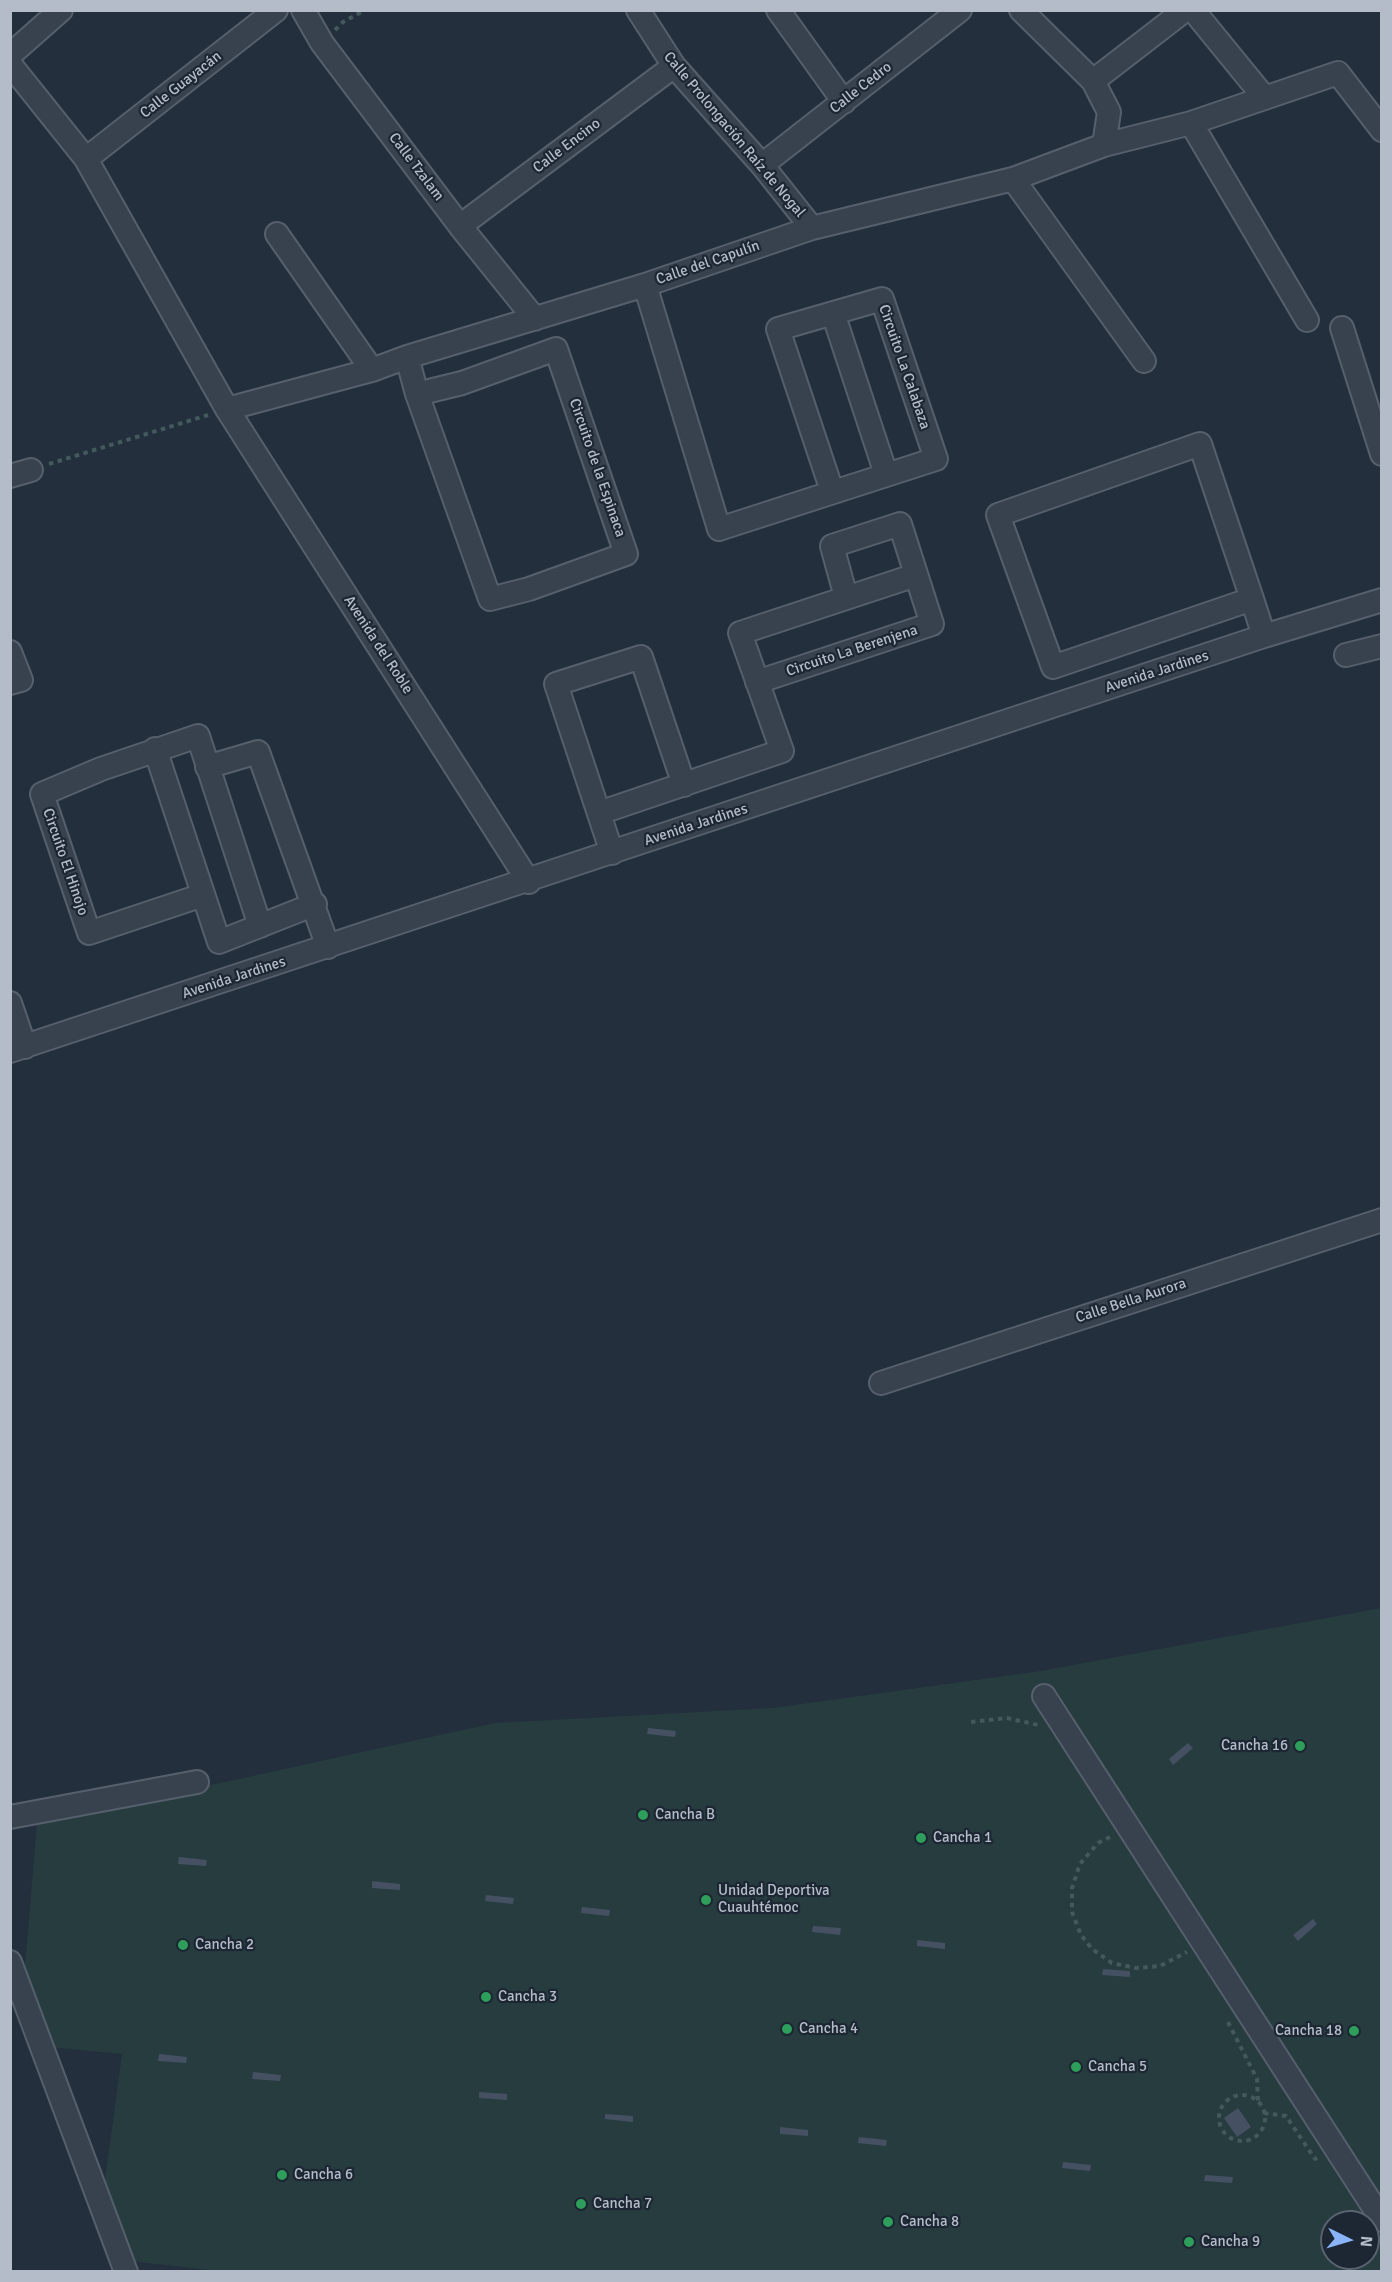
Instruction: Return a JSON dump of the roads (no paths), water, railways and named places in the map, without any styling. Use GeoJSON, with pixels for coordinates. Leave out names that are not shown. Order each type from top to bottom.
{"type":"FeatureCollection","features":[{"type":"Feature","properties":{"kind":"street"},"geometry":{"type":"LineString","coordinates":[[10,55],[61,10]]}},
{"type":"Feature","properties":{"kind":"street","name":"Calle Guayacán"},"geometry":{"type":"LineString","coordinates":[[86,159],[276,10]]}},
{"type":"Feature","properties":{"kind":"street","name":"Calle Tzalam"},"geometry":{"type":"LineString","coordinates":[[303,10],[322,43],[460,226],[535,319]]}},
{"type":"Feature","properties":{"kind":"street","name":"Calle Prolongación Raíz de Nogal"},"geometry":{"type":"LineString","coordinates":[[638,10],[674,66],[762,165],[812,228]]}},
{"type":"Feature","properties":{"kind":"street"},"geometry":{"type":"LineString","coordinates":[[778,10],[844,102]]}},
{"type":"Feature","properties":{"kind":"street","name":"Calle Cedro"},"geometry":{"type":"LineString","coordinates":[[762,165],[960,10]]}},
{"type":"Feature","properties":{"kind":"street"},"geometry":{"type":"LineString","coordinates":[[1021,10],[1093,81],[1109,112],[1104,145]]}},
{"type":"Feature","properties":{"kind":"street"},"geometry":{"type":"LineString","coordinates":[[1093,81],[1185,10]]}},
{"type":"Feature","properties":{"kind":"street"},"geometry":{"type":"LineString","coordinates":[[1193,10],[1264,97]]}},
{"type":"Feature","properties":{"kind":"street","name":"Avenida del Roble"},"geometry":{"type":"LineString","coordinates":[[10,64],[86,159],[227,409],[530,882]]}},
{"type":"Feature","properties":{"kind":"street","name":"Calle Encino"},"geometry":{"type":"LineString","coordinates":[[460,226],[674,66]]}},
{"type":"Feature","properties":{"kind":"street","name":"Calle del Capulín"},"geometry":{"type":"LineString","coordinates":[[227,409],[372,370],[407,357],[645,285],[812,228],[1013,178],[1104,145],[1191,123],[1338,73],[1382,130]]}},
{"type":"Feature","properties":{"kind":"street"},"geometry":{"type":"LineString","coordinates":[[1191,123],[1307,320]]}},
{"type":"Feature","properties":{"kind":"street"},"geometry":{"type":"LineString","coordinates":[[1013,178],[1144,361]]}},
{"type":"Feature","properties":{"kind":"street"},"geometry":{"type":"LineString","coordinates":[[278,234],[372,370]]}},
{"type":"Feature","properties":{"kind":"street","name":"Circuito La Calabaza"},"geometry":{"type":"LineString","coordinates":[[645,285],[719,529],[936,459],[882,299],[778,329],[832,491]]}},
{"type":"Feature","properties":{"kind":"street"},"geometry":{"type":"LineString","coordinates":[[833,313],[886,474]]}},
{"type":"Feature","properties":{"kind":"street"},"geometry":{"type":"LineString","coordinates":[[1342,328],[1371,385],[1382,454]]}},
{"type":"Feature","properties":{"kind":"street","name":"Circuito de la Espinaca"},"geometry":{"type":"LineString","coordinates":[[407,357],[417,394],[490,599],[529,589],[626,554],[556,349],[462,383],[417,394]]}},
{"type":"Feature","properties":{"kind":"street"},"geometry":{"type":"LineString","coordinates":[[1252,599],[1053,667],[998,515],[1200,444],[1252,599],[1264,636]]}},
{"type":"Feature","properties":{"kind":"street","name":"Circuito La Berenjena"},"geometry":{"type":"LineString","coordinates":[[757,682],[932,624],[900,524],[832,546],[846,597]]}},
{"type":"Feature","properties":{"kind":"street"},"geometry":{"type":"LineString","coordinates":[[599,813],[782,752],[740,633],[916,575]]}},
{"type":"Feature","properties":{"kind":"street","name":"Avenida Jardines"},"geometry":{"type":"LineString","coordinates":[[18,1049],[530,882],[1264,636],[1382,600]]}},
{"type":"Feature","properties":{"kind":"street"},"geometry":{"type":"LineString","coordinates":[[1347,655],[1382,646]]}},
{"type":"Feature","properties":{"kind":"street"},"geometry":{"type":"LineString","coordinates":[[10,652],[21,680],[10,683]]}},
{"type":"Feature","properties":{"kind":"street"},"geometry":{"type":"LineString","coordinates":[[612,853],[556,684],[641,657],[684,785]]}},
{"type":"Feature","properties":{"kind":"street","name":"Circuito El Hinojo"},"geometry":{"type":"LineString","coordinates":[[203,895],[90,933],[42,794],[155,749],[198,736],[260,926]]}},
{"type":"Feature","properties":{"kind":"street"},"geometry":{"type":"LineString","coordinates":[[155,749],[219,942],[315,904]]}},
{"type":"Feature","properties":{"kind":"street"},"geometry":{"type":"LineString","coordinates":[[207,767],[258,752],[315,904],[328,947]]}},
{"type":"Feature","properties":{"kind":"street"},"geometry":{"type":"LineString","coordinates":[[10,1003],[18,1049]]}},
{"type":"Feature","properties":{"kind":"street","name":"Calle Bella Aurora"},"geometry":{"type":"LineString","coordinates":[[881,1383],[1382,1220]]}},
{"type":"Feature","properties":{"kind":"street"},"geometry":{"type":"LineString","coordinates":[[1044,1696],[1382,2220]]}},
{"type":"Feature","properties":{"kind":"street"},"geometry":{"type":"LineString","coordinates":[[10,1817],[197,1782]]}},
{"type":"Feature","properties":{"kind":"street"},"geometry":{"type":"LineString","coordinates":[[10,1962],[126,2271]]}},
{"type":"Feature","properties":{"kind":"place","name":"Cancha 16"},"geometry":{"type":"Point","coordinates":[1300,1746]}},
{"type":"Feature","properties":{"kind":"place","name":"Cancha B"},"geometry":{"type":"Point","coordinates":[643,1815]}},
{"type":"Feature","properties":{"kind":"place","name":"Cancha 1"},"geometry":{"type":"Point","coordinates":[921,1838]}},
{"type":"Feature","properties":{"kind":"place","name":"Unidad Deportiva Cuauhtémoc"},"geometry":{"type":"Point","coordinates":[706,1900]}},
{"type":"Feature","properties":{"kind":"place","name":"Cancha 2"},"geometry":{"type":"Point","coordinates":[183,1945]}},
{"type":"Feature","properties":{"kind":"place","name":"Cancha 3"},"geometry":{"type":"Point","coordinates":[486,1997]}},
{"type":"Feature","properties":{"kind":"place","name":"Cancha 4"},"geometry":{"type":"Point","coordinates":[787,2029]}},
{"type":"Feature","properties":{"kind":"place","name":"Cancha 18"},"geometry":{"type":"Point","coordinates":[1354,2031]}},
{"type":"Feature","properties":{"kind":"place","name":"Cancha 5"},"geometry":{"type":"Point","coordinates":[1076,2067]}},
{"type":"Feature","properties":{"kind":"place","name":"Cancha 6"},"geometry":{"type":"Point","coordinates":[282,2175]}},
{"type":"Feature","properties":{"kind":"place","name":"Cancha 7"},"geometry":{"type":"Point","coordinates":[581,2204]}},
{"type":"Feature","properties":{"kind":"place","name":"Cancha 8"},"geometry":{"type":"Point","coordinates":[888,2222]}},
{"type":"Feature","properties":{"kind":"place","name":"Cancha 9"},"geometry":{"type":"Point","coordinates":[1189,2242]}}]}
